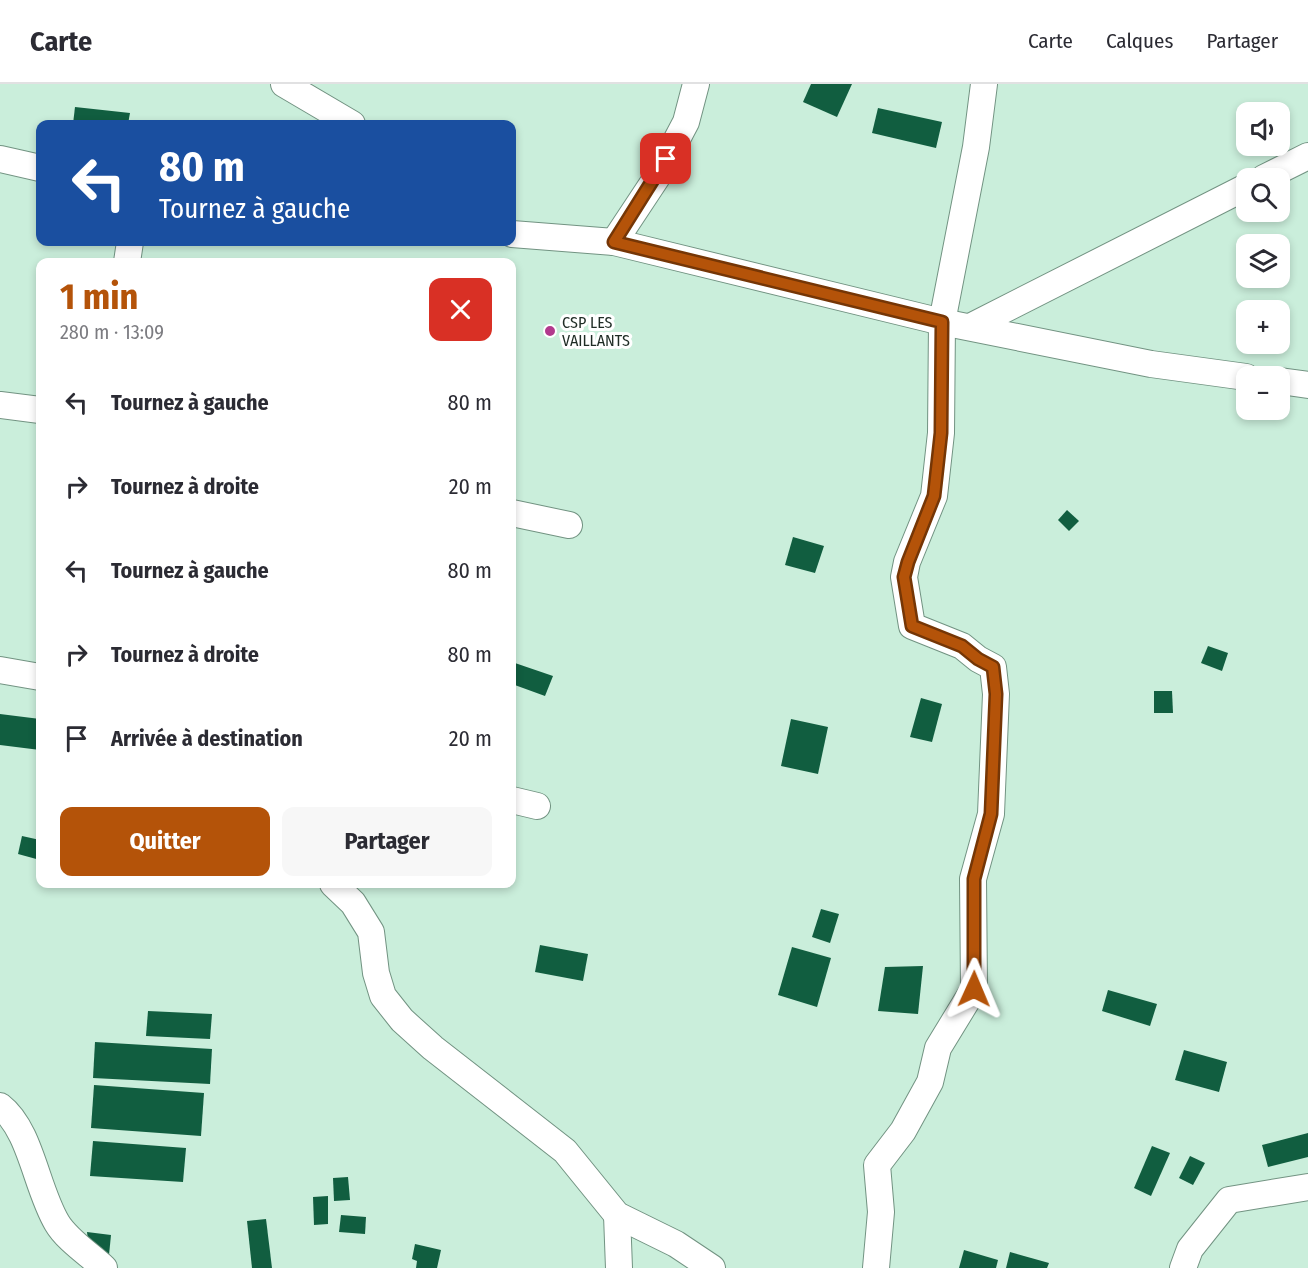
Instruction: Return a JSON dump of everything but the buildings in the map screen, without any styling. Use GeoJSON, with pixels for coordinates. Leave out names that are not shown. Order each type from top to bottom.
{"type":"FeatureCollection","features":[{"type":"Feature","properties":{"kind":"street"},"geometry":{"type":"LineString","coordinates":[[284,84],[345,120]]}},
{"type":"Feature","properties":{"kind":"street"},"geometry":{"type":"LineString","coordinates":[[614,242],[657,177],[686,122],[696,84]]}},
{"type":"Feature","properties":{"kind":"street"},"geometry":{"type":"LineString","coordinates":[[876,1268],[881,1212],[877,1165],[903,1131],[930,1082],[938,1048],[974,989],[974,879],[991,814],[996,694],[993,667],[962,646],[912,626],[904,577],[934,496],[941,433],[942,322],[976,147],[984,84]]}},
{"type":"Feature","properties":{"kind":"street"},"geometry":{"type":"LineString","coordinates":[[1284,168],[1308,156]]}},
{"type":"Feature","properties":{"kind":"street"},"geometry":{"type":"LineString","coordinates":[[0,159],[36,167]]}},
{"type":"Feature","properties":{"kind":"street"},"geometry":{"type":"LineString","coordinates":[[970,327],[1236,192]]}},
{"type":"Feature","properties":{"kind":"street"},"geometry":{"type":"LineString","coordinates":[[518,231],[614,242],[942,322],[1151,364],[1236,376]]}},
{"type":"Feature","properties":{"kind":"street"},"geometry":{"type":"LineString","coordinates":[[1290,382],[1308,385]]}},
{"type":"Feature","properties":{"kind":"street"},"geometry":{"type":"LineString","coordinates":[[0,405],[36,410]]}},
{"type":"Feature","properties":{"kind":"street"},"geometry":{"type":"LineString","coordinates":[[516,514],[569,525]]}},
{"type":"Feature","properties":{"kind":"street"},"geometry":{"type":"LineString","coordinates":[[0,670],[36,676]]}},
{"type":"Feature","properties":{"kind":"street"},"geometry":{"type":"LineString","coordinates":[[516,801],[537,806]]}},
{"type":"Feature","properties":{"kind":"street"},"geometry":{"type":"LineString","coordinates":[[337,888],[353,903],[371,932],[376,973],[383,996],[402,1020],[458,1068],[565,1152],[617,1215],[676,1244],[712,1268]]}},
{"type":"Feature","properties":{"kind":"street"},"geometry":{"type":"LineString","coordinates":[[0,1106],[20,1127],[44,1198],[58,1225],[104,1268]]}},
{"type":"Feature","properties":{"kind":"street"},"geometry":{"type":"LineString","coordinates":[[1182,1268],[1190,1249],[1229,1200],[1308,1187]]}},
{"type":"Feature","properties":{"kind":"street"},"geometry":{"type":"LineString","coordinates":[[617,1215],[619,1268]]}},
{"type":"Feature","properties":{"kind":"place","name":"CSP LES VAILLANTS"},"geometry":{"type":"Point","coordinates":[550,331]}},
{"type":"Feature","properties":{"kind":"route"},"geometry":{"type":"LineString","coordinates":[[666,159],[657,177],[614,242],[942,322],[941,433],[934,496],[904,577],[912,626],[962,646],[993,667],[996,694],[991,814],[974,879],[974,989]]}}]}
